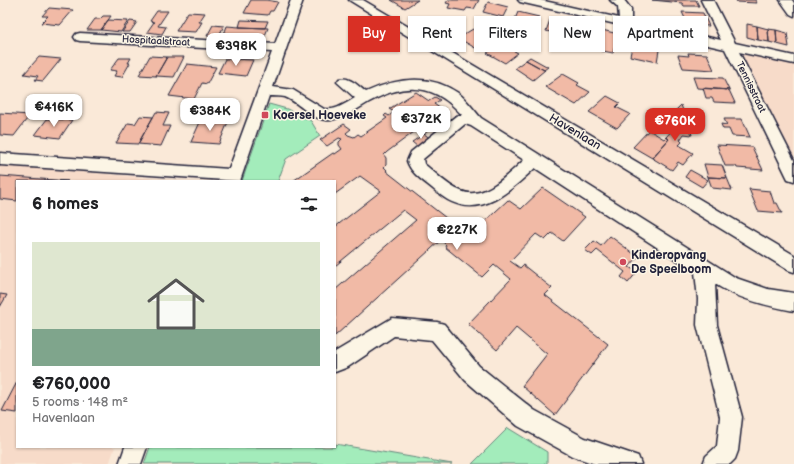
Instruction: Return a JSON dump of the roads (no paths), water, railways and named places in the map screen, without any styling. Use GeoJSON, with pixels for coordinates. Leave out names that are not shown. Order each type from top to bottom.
{"type":"FeatureCollection","features":[{"type":"Feature","properties":{"kind":"street"},"geometry":{"type":"LineString","coordinates":[[0,159],[233,178],[297,0]]}},
{"type":"Feature","properties":{"kind":"street","name":"Havenlaan"},"geometry":{"type":"LineString","coordinates":[[355,0],[794,264]]}},
{"type":"Feature","properties":{"kind":"street"},"geometry":{"type":"LineString","coordinates":[[524,0],[613,20]]}},
{"type":"Feature","properties":{"kind":"street"},"geometry":{"type":"LineString","coordinates":[[616,0],[624,4],[626,8],[625,16]]}},
{"type":"Feature","properties":{"kind":"street","name":"Tennisstraat"},"geometry":{"type":"LineString","coordinates":[[707,0],[794,175]]}},
{"type":"Feature","properties":{"kind":"street"},"geometry":{"type":"LineString","coordinates":[[786,0],[794,12]]}},
{"type":"Feature","properties":{"kind":"street","name":"Hospitaalstraat"},"geometry":{"type":"LineString","coordinates":[[80,37],[280,48]]}},
{"type":"Feature","properties":{"kind":"street"},"geometry":{"type":"LineString","coordinates":[[708,40],[794,60]]}},
{"type":"Feature","properties":{"kind":"street"},"geometry":{"type":"LineString","coordinates":[[344,82],[365,98]]}},
{"type":"Feature","properties":{"kind":"street"},"geometry":{"type":"LineString","coordinates":[[264,91],[288,93],[321,114],[330,115],[345,110],[365,98],[396,86],[412,83],[428,84],[453,98],[476,122],[730,284],[768,298],[794,302]]}},
{"type":"Feature","properties":{"kind":"street"},"geometry":{"type":"LineString","coordinates":[[476,122],[460,120],[416,156],[415,161],[417,167],[458,198],[482,198],[495,194],[535,159]]}},
{"type":"Feature","properties":{"kind":"street"},"geometry":{"type":"LineString","coordinates":[[704,267],[707,299],[707,325],[731,417],[727,451],[714,464]]}},
{"type":"Feature","properties":{"kind":"street"},"geometry":{"type":"LineString","coordinates":[[336,362],[341,360],[392,327],[437,331],[472,373],[526,418],[580,448],[630,464]]}},
{"type":"Feature","properties":{"kind":"street"},"geometry":{"type":"LineString","coordinates":[[130,464],[136,448]]}},
{"type":"Feature","properties":{"kind":"place","name":"Koersel Hoeveke"},"geometry":{"type":"Point","coordinates":[265,115]}},
{"type":"Feature","properties":{"kind":"place","name":"Kinderopvang De Speelboom"},"geometry":{"type":"Point","coordinates":[623,262]}}]}
